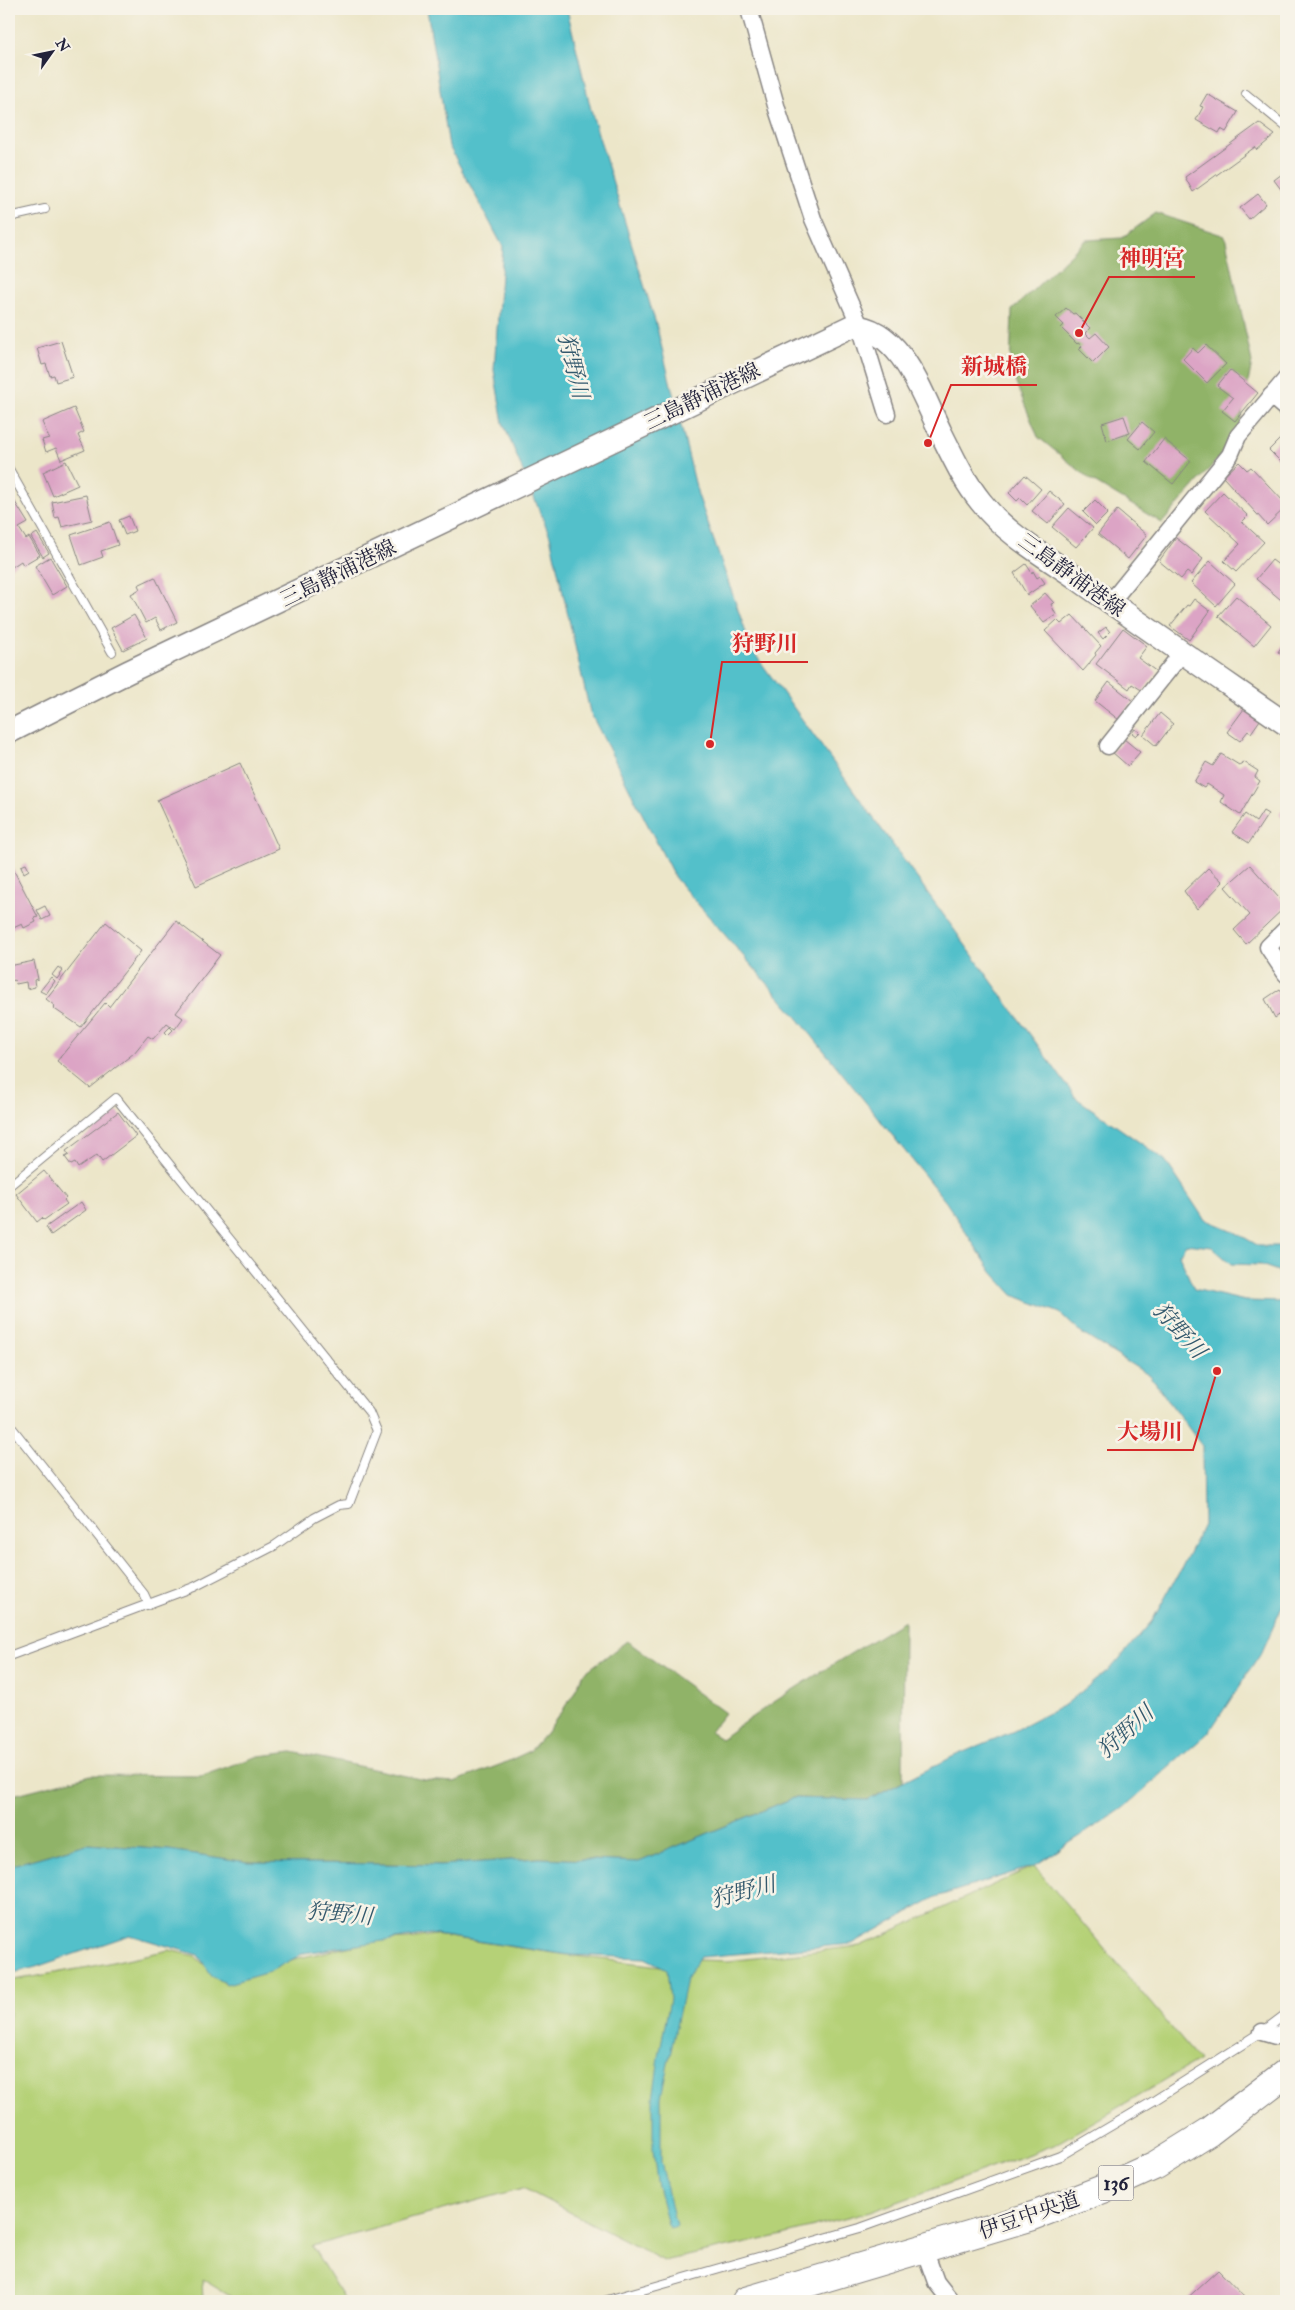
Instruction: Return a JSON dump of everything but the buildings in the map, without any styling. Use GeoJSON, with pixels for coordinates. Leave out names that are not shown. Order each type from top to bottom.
{"type":"FeatureCollection","features":[{"type":"Feature","properties":{"kind":"highway","name":"伊豆中央道"},"geometry":{"type":"LineString","coordinates":[[781,2301],[1059,2208],[1156,2165],[1233,2116],[1286,2073]]}},
{"type":"Feature","properties":{"kind":"highway","name":"伊豆中央道"},"geometry":{"type":"LineString","coordinates":[[746,2301],[1040,2225],[1082,2210],[1120,2194],[1204,2148],[1286,2087]]}},
{"type":"Feature","properties":{"kind":"main road","name":"三島静浦港線"},"geometry":{"type":"LineString","coordinates":[[9,732],[853,327],[877,333],[901,354],[960,472],[982,503],[1011,531],[1110,603],[1286,724]]}},
{"type":"Feature","properties":{"kind":"street"},"geometry":{"type":"LineString","coordinates":[[748,9],[777,109],[813,219],[887,414]]}},
{"type":"Feature","properties":{"kind":"street"},"geometry":{"type":"LineString","coordinates":[[1110,603],[1230,455],[1238,436],[1286,379]]}},
{"type":"Feature","properties":{"kind":"street"},"geometry":{"type":"LineString","coordinates":[[1272,396],[1286,409]]}},
{"type":"Feature","properties":{"kind":"street"},"geometry":{"type":"LineString","coordinates":[[1108,746],[1182,653]]}},
{"type":"Feature","properties":{"kind":"street"},"geometry":{"type":"LineString","coordinates":[[1286,929],[1268,947],[1286,974]]}},
{"type":"Feature","properties":{"kind":"street"},"geometry":{"type":"LineString","coordinates":[[1262,2032],[1276,2036],[1286,2031]]}},
{"type":"Feature","properties":{"kind":"street"},"geometry":{"type":"LineString","coordinates":[[926,2254],[936,2282],[951,2301]]}},
{"type":"Feature","properties":{"kind":"lane"},"geometry":{"type":"LineString","coordinates":[[1246,94],[1286,127]]}},
{"type":"Feature","properties":{"kind":"lane"},"geometry":{"type":"LineString","coordinates":[[9,217],[45,209]]}},
{"type":"Feature","properties":{"kind":"lane"},"geometry":{"type":"LineString","coordinates":[[9,469],[112,652]]}},
{"type":"Feature","properties":{"kind":"lane"},"geometry":{"type":"LineString","coordinates":[[9,1186],[116,1098],[369,1412],[377,1431],[349,1504],[339,1505],[314,1518],[274,1546],[194,1587],[9,1656]]}},
{"type":"Feature","properties":{"kind":"lane"},"geometry":{"type":"LineString","coordinates":[[9,1424],[144,1594],[149,1605]]}},
{"type":"Feature","properties":{"kind":"lane"},"geometry":{"type":"LineString","coordinates":[[604,2301],[860,2228],[1060,2156],[1155,2100],[1262,2032],[1286,2014]]}},
{"type":"Feature","properties":{"kind":"green space"},"geometry":{"type":"Polygon","coordinates":[[[1156,213],[1225,236],[1252,362],[1238,436],[1162,523],[1091,480],[1038,437],[1010,369],[1012,310],[1086,240],[1122,238],[1156,213]]]}},
{"type":"Feature","properties":{"kind":"green space"},"geometry":{"type":"Polygon","coordinates":[[[904,1621],[903,1782],[867,1800],[793,1798],[639,1862],[539,1858],[441,1865],[247,1862],[169,1850],[87,1844],[9,1866],[9,1796],[91,1775],[201,1776],[259,1756],[292,1752],[425,1780],[454,1782],[530,1751],[547,1732],[573,1695],[583,1674],[627,1641],[725,1713],[710,1732],[721,1739],[788,1693],[904,1621]]]}},
{"type":"Feature","properties":{"kind":"green space"},"geometry":{"type":"Polygon","coordinates":[[[1034,1866],[1199,2060],[1054,2145],[870,2212],[779,2236],[664,2261],[523,2188],[312,2246],[345,2301],[238,2301],[202,2279],[203,2301],[9,2301],[9,1981],[169,1950],[195,1956],[224,1984],[294,1959],[379,1940],[410,1939],[434,1935],[574,1956],[669,1967],[698,1960],[728,1961],[860,1946],[1034,1866]]]}},
{"type":"Feature","properties":{"kind":"water"},"geometry":{"type":"Polygon","coordinates":[[[427,9],[567,9],[592,114],[656,324],[698,495],[752,650],[1076,1098],[1165,1160],[1204,1219],[1233,1231],[1259,1246],[1286,1246],[1286,1289],[1278,1271],[1261,1265],[1231,1264],[1212,1247],[1186,1244],[1179,1255],[1194,1289],[1245,1301],[1286,1302],[1286,1598],[1262,1652],[1209,1732],[1122,1809],[1034,1866],[936,1897],[852,1944],[700,1957],[686,1979],[661,2097],[661,2162],[676,2226],[669,2228],[657,2182],[653,2150],[653,2099],[670,1999],[667,1969],[645,1958],[569,1955],[430,1934],[304,1953],[269,1972],[227,1984],[213,1977],[198,1955],[130,1935],[36,1967],[9,1974],[9,1866],[87,1844],[169,1850],[247,1862],[441,1865],[539,1858],[639,1862],[793,1798],[868,1800],[954,1756],[1014,1731],[1066,1704],[1113,1666],[1152,1621],[1203,1525],[1202,1446],[1150,1376],[1081,1333],[1060,1313],[1013,1295],[992,1272],[946,1202],[796,1016],[675,878],[590,712],[550,536],[503,423],[494,370],[503,247],[449,146],[427,9]]]}},
{"type":"Feature","properties":{"kind":"place","name":"神明宮"},"geometry":{"type":"Point","coordinates":[1079,333]}},
{"type":"Feature","properties":{"kind":"place","name":"新城橋"},"geometry":{"type":"Point","coordinates":[928,443]}},
{"type":"Feature","properties":{"kind":"place","name":"狩野川"},"geometry":{"type":"Point","coordinates":[710,744]}},
{"type":"Feature","properties":{"kind":"place","name":"大場川"},"geometry":{"type":"Point","coordinates":[1217,1371]}}]}
